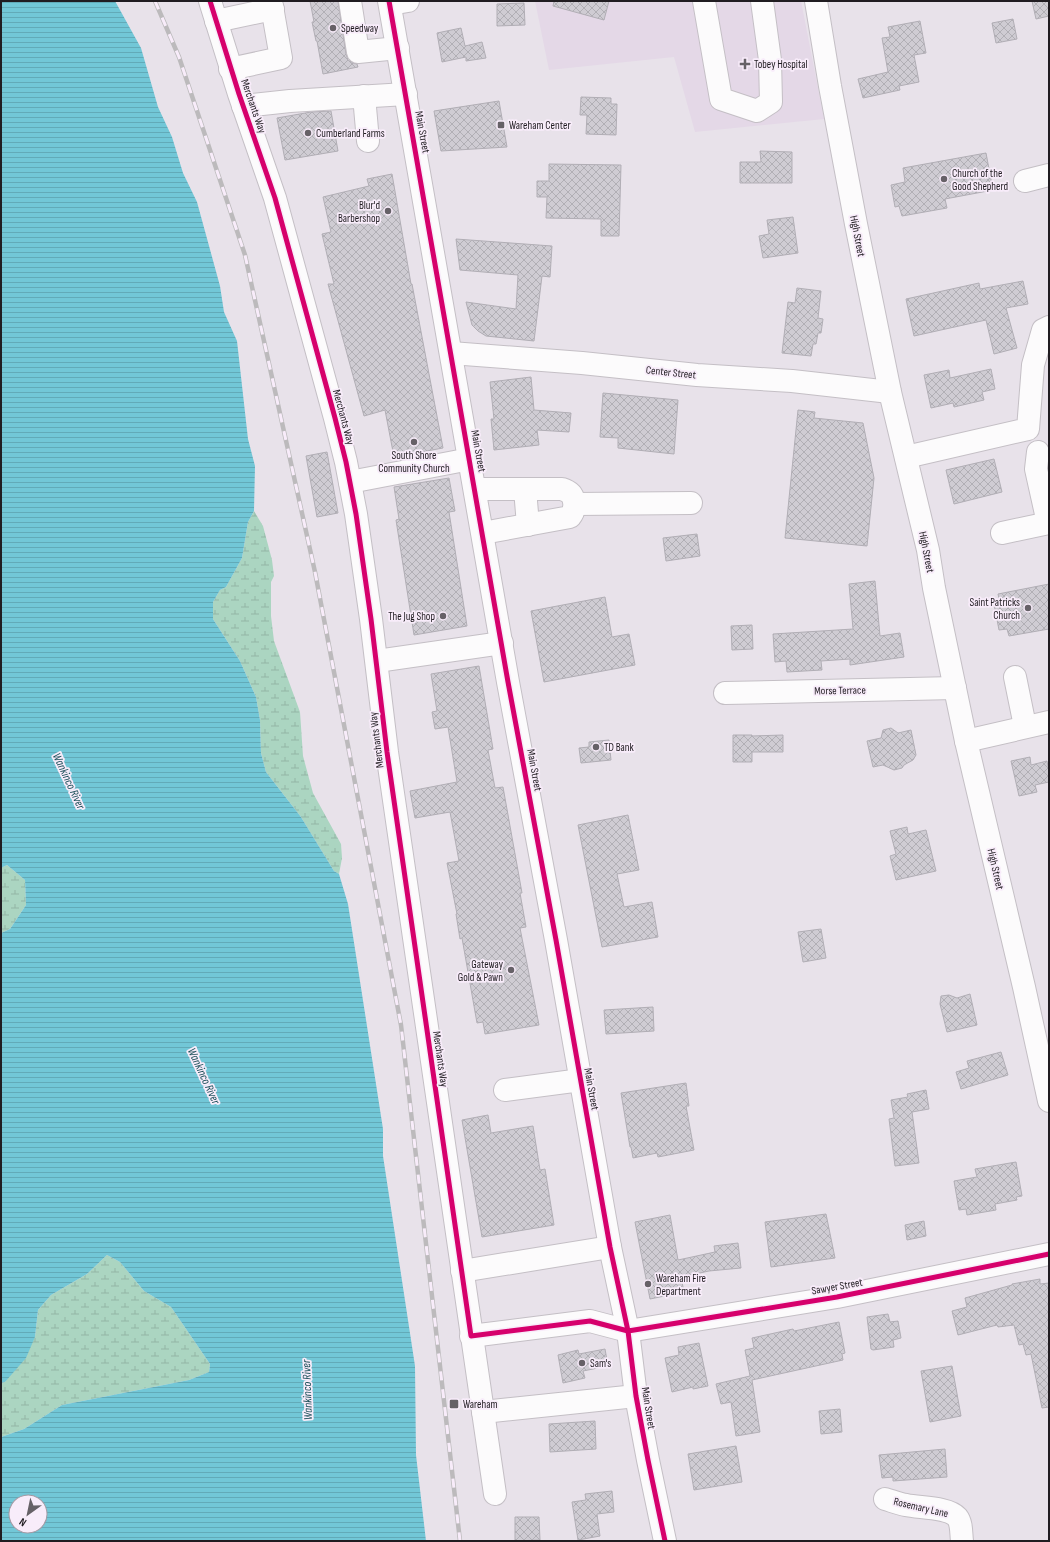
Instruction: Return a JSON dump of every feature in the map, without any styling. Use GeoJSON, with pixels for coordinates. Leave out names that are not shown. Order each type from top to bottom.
{"type":"FeatureCollection","features":[{"type":"Feature","properties":{"kind":"street"},"geometry":{"type":"LineString","coordinates":[[350,1],[358,52],[398,48]]}},
{"type":"Feature","properties":{"kind":"street"},"geometry":{"type":"LineString","coordinates":[[704,1],[721,99],[757,111],[771,102],[770,60],[762,1]]}},
{"type":"Feature","properties":{"kind":"street","name":"High Street"},"geometry":{"type":"LineString","coordinates":[[816,1],[847,178],[890,392],[928,550],[934,588],[966,741],[1024,987],[1049,1101]]}},
{"type":"Feature","properties":{"kind":"street","name":"Main Street"},"geometry":{"type":"LineString","coordinates":[[396,2],[398,48],[451,353],[610,1247],[628,1331],[636,1396],[665,1541]]}},
{"type":"Feature","properties":{"kind":"street"},"geometry":{"type":"LineString","coordinates":[[213,11],[272,5],[281,58],[230,69]]}},
{"type":"Feature","properties":{"kind":"street","name":"Merchants Way"},"geometry":{"type":"LineString","coordinates":[[213,11],[230,69],[279,213],[310,332],[335,418],[350,482],[364,566],[377,661],[387,752],[495,1494]]}},
{"type":"Feature","properties":{"kind":"street"},"geometry":{"type":"LineString","coordinates":[[243,106],[290,100],[406,94]]}},
{"type":"Feature","properties":{"kind":"street"},"geometry":{"type":"LineString","coordinates":[[364,96],[368,141]]}},
{"type":"Feature","properties":{"kind":"street"},"geometry":{"type":"LineString","coordinates":[[1025,181],[1049,175]]}},
{"type":"Feature","properties":{"kind":"street"},"geometry":{"type":"LineString","coordinates":[[1002,533],[1049,523],[1036,469],[1044,456],[1028,429],[1040,387],[1033,365],[1043,330],[1049,327]]}},
{"type":"Feature","properties":{"kind":"street","name":"Center Street"},"geometry":{"type":"LineString","coordinates":[[451,353],[697,375],[792,381],[890,392]]}},
{"type":"Feature","properties":{"kind":"street"},"geometry":{"type":"LineString","coordinates":[[906,457],[1028,429]]}},
{"type":"Feature","properties":{"kind":"street"},"geometry":{"type":"LineString","coordinates":[[350,482],[470,458]]}},
{"type":"Feature","properties":{"kind":"street"},"geometry":{"type":"LineString","coordinates":[[475,489],[562,488],[571,494],[574,504],[573,513],[570,518],[483,533]]}},
{"type":"Feature","properties":{"kind":"street"},"geometry":{"type":"LineString","coordinates":[[525,489],[528,525]]}},
{"type":"Feature","properties":{"kind":"street"},"geometry":{"type":"LineString","coordinates":[[574,504],[691,503]]}},
{"type":"Feature","properties":{"kind":"street"},"geometry":{"type":"LineString","coordinates":[[377,661],[502,642]]}},
{"type":"Feature","properties":{"kind":"street"},"geometry":{"type":"LineString","coordinates":[[1015,677],[1024,726]]}},
{"type":"Feature","properties":{"kind":"street","name":"Morse Terrace"},"geometry":{"type":"LineString","coordinates":[[725,693],[955,688]]}},
{"type":"Feature","properties":{"kind":"street"},"geometry":{"type":"LineString","coordinates":[[966,741],[1024,726],[1049,722]]}},
{"type":"Feature","properties":{"kind":"street"},"geometry":{"type":"LineString","coordinates":[[505,1090],[581,1080]]}},
{"type":"Feature","properties":{"kind":"street"},"geometry":{"type":"LineString","coordinates":[[462,1271],[610,1247]]}},
{"type":"Feature","properties":{"kind":"street","name":"Sawyer Street"},"geometry":{"type":"LineString","coordinates":[[628,1331],[838,1297],[1049,1254]]}},
{"type":"Feature","properties":{"kind":"street"},"geometry":{"type":"LineString","coordinates":[[471,1336],[590,1321],[628,1331]]}},
{"type":"Feature","properties":{"kind":"street"},"geometry":{"type":"LineString","coordinates":[[483,1412],[636,1396]]}},
{"type":"Feature","properties":{"kind":"street","name":"Rosemary Lane"},"geometry":{"type":"LineString","coordinates":[[885,1499],[904,1505],[944,1510],[951,1513],[957,1517],[960,1523],[962,1541]]}},
{"type":"Feature","properties":{"kind":"shaded area","name":"Tobey Hospital"},"geometry":{"type":"Polygon","coordinates":[[[535,1],[801,1],[824,119],[695,132],[674,57],[549,70],[535,1]]]}},
{"type":"Feature","properties":{"kind":"green space"},"geometry":{"type":"Polygon","coordinates":[[[254,511],[263,526],[272,560],[274,576],[271,582],[271,616],[274,641],[300,712],[303,756],[313,793],[341,844],[342,858],[339,874],[334,871],[301,817],[266,772],[261,753],[260,720],[256,697],[240,661],[213,619],[213,602],[220,590],[226,587],[242,558],[248,522],[254,511]]]}},
{"type":"Feature","properties":{"kind":"green space"},"geometry":{"type":"Polygon","coordinates":[[[7,865],[25,880],[26,905],[10,929],[1,933],[1,868],[7,865]]]}},
{"type":"Feature","properties":{"kind":"green space"},"geometry":{"type":"Polygon","coordinates":[[[107,1255],[120,1262],[144,1291],[171,1307],[210,1364],[209,1372],[189,1380],[62,1405],[24,1429],[1,1437],[1,1383],[5,1382],[35,1337],[38,1310],[51,1295],[87,1274],[107,1255]]]}},
{"type":"Feature","properties":{"kind":"water","name":"Wankinco River"},"geometry":{"type":"Polygon","coordinates":[[[1,1],[115,1],[141,48],[158,107],[172,137],[183,173],[197,202],[220,286],[224,312],[237,341],[248,439],[255,466],[254,511],[248,522],[242,558],[226,587],[220,590],[213,602],[213,619],[240,661],[256,697],[260,720],[261,753],[266,772],[301,817],[334,871],[339,874],[348,904],[383,1129],[383,1156],[415,1366],[416,1455],[426,1541],[1,1541],[1,1437],[24,1429],[62,1405],[189,1380],[209,1372],[210,1364],[171,1307],[144,1291],[120,1262],[107,1255],[87,1274],[51,1295],[38,1310],[35,1337],[26,1358],[5,1382],[1,1383],[1,933],[10,929],[26,905],[25,880],[7,865],[1,868],[1,1]]]}},
{"type":"Feature","properties":{"kind":"building"},"geometry":{"type":"Polygon","coordinates":[[[310,1],[338,1],[346,54],[348,60],[357,64],[358,67],[323,74],[312,22],[314,22],[310,1]]]}},
{"type":"Feature","properties":{"kind":"building"},"geometry":{"type":"Polygon","coordinates":[[[554,1],[609,1],[604,20],[553,6],[554,1]]]}},
{"type":"Feature","properties":{"kind":"building"},"geometry":{"type":"Polygon","coordinates":[[[1032,1],[1049,1],[1049,16],[1036,19],[1032,1]]]}},
{"type":"Feature","properties":{"kind":"building"},"geometry":{"type":"Polygon","coordinates":[[[524,3],[525,25],[497,26],[497,4],[524,3]]]}},
{"type":"Feature","properties":{"kind":"building"},"geometry":{"type":"Polygon","coordinates":[[[1013,19],[1017,39],[996,43],[992,23],[1013,19]]]}},
{"type":"Feature","properties":{"kind":"building"},"geometry":{"type":"Polygon","coordinates":[[[920,21],[926,53],[914,55],[919,82],[899,86],[900,90],[863,98],[858,79],[888,72],[882,38],[890,37],[888,27],[920,21]]]}},
{"type":"Feature","properties":{"kind":"building"},"geometry":{"type":"Polygon","coordinates":[[[461,28],[465,46],[482,42],[486,58],[466,61],[466,57],[442,62],[437,33],[461,28]]]}},
{"type":"Feature","properties":{"kind":"building"},"geometry":{"type":"Polygon","coordinates":[[[581,97],[611,98],[611,104],[617,104],[616,135],[586,134],[587,115],[580,115],[581,97]]]}},
{"type":"Feature","properties":{"kind":"building"},"geometry":{"type":"Polygon","coordinates":[[[499,101],[507,147],[441,151],[434,111],[499,101]]]}},
{"type":"Feature","properties":{"kind":"building"},"geometry":{"type":"Polygon","coordinates":[[[331,111],[338,151],[285,160],[277,118],[311,112],[331,111]]]}},
{"type":"Feature","properties":{"kind":"building"},"geometry":{"type":"Polygon","coordinates":[[[760,151],[792,152],[792,183],[740,183],[740,162],[761,162],[760,151]]]}},
{"type":"Feature","properties":{"kind":"building"},"geometry":{"type":"Polygon","coordinates":[[[986,153],[993,190],[945,199],[947,208],[902,216],[899,206],[895,207],[891,185],[905,182],[903,168],[986,153]]]}},
{"type":"Feature","properties":{"kind":"building"},"geometry":{"type":"Polygon","coordinates":[[[549,164],[621,165],[619,236],[601,236],[601,219],[546,218],[547,197],[537,197],[537,181],[549,181],[549,164]]]}},
{"type":"Feature","properties":{"kind":"building"},"geometry":{"type":"Polygon","coordinates":[[[392,174],[411,284],[443,448],[394,457],[385,410],[364,416],[328,284],[334,284],[322,234],[331,232],[323,197],[369,186],[367,179],[392,174]]]}},
{"type":"Feature","properties":{"kind":"building"},"geometry":{"type":"Polygon","coordinates":[[[793,217],[798,253],[763,258],[759,236],[769,234],[767,220],[793,217]]]}},
{"type":"Feature","properties":{"kind":"building"},"geometry":{"type":"Polygon","coordinates":[[[456,239],[552,246],[550,277],[542,276],[534,341],[486,336],[472,325],[466,302],[516,309],[518,275],[460,270],[456,239]]]}},
{"type":"Feature","properties":{"kind":"building"},"geometry":{"type":"Polygon","coordinates":[[[1023,281],[1028,304],[1006,308],[1017,348],[994,354],[986,320],[914,336],[906,299],[979,283],[980,289],[1023,281]]]}},
{"type":"Feature","properties":{"kind":"building"},"geometry":{"type":"Polygon","coordinates":[[[797,288],[821,291],[818,318],[823,319],[821,333],[818,333],[816,344],[813,344],[811,356],[782,353],[788,302],[795,303],[797,288]]]}},
{"type":"Feature","properties":{"kind":"building"},"geometry":{"type":"Polygon","coordinates":[[[991,369],[995,389],[982,392],[984,400],[954,407],[953,403],[931,408],[924,375],[949,370],[950,378],[991,369]]]}},
{"type":"Feature","properties":{"kind":"building"},"geometry":{"type":"Polygon","coordinates":[[[531,377],[534,410],[571,413],[569,432],[537,430],[539,445],[494,450],[491,419],[494,419],[490,382],[531,377]]]}},
{"type":"Feature","properties":{"kind":"building"},"geometry":{"type":"Polygon","coordinates":[[[603,393],[678,400],[674,454],[618,448],[618,438],[600,437],[603,393]]]}},
{"type":"Feature","properties":{"kind":"building"},"geometry":{"type":"Polygon","coordinates":[[[798,410],[815,412],[814,418],[863,423],[874,478],[867,546],[785,538],[798,410]]]}},
{"type":"Feature","properties":{"kind":"building"},"geometry":{"type":"Polygon","coordinates":[[[327,452],[338,513],[317,517],[306,456],[327,452]]]}},
{"type":"Feature","properties":{"kind":"building"},"geometry":{"type":"Polygon","coordinates":[[[994,459],[1002,492],[954,504],[946,470],[994,459]]]}},
{"type":"Feature","properties":{"kind":"building"},"geometry":{"type":"Polygon","coordinates":[[[449,478],[455,511],[449,512],[467,626],[414,635],[396,520],[399,519],[394,487],[449,478]]]}},
{"type":"Feature","properties":{"kind":"building"},"geometry":{"type":"Polygon","coordinates":[[[697,534],[700,556],[666,561],[663,538],[697,534]]]}},
{"type":"Feature","properties":{"kind":"building"},"geometry":{"type":"Polygon","coordinates":[[[875,581],[880,636],[900,633],[904,657],[850,665],[850,659],[821,661],[822,670],[787,672],[786,661],[775,662],[773,634],[853,629],[849,584],[875,581]]]}},
{"type":"Feature","properties":{"kind":"building"},"geometry":{"type":"Polygon","coordinates":[[[1049,584],[1049,629],[1009,636],[1007,629],[999,630],[994,604],[1000,603],[998,594],[1049,584]]]}},
{"type":"Feature","properties":{"kind":"building"},"geometry":{"type":"Polygon","coordinates":[[[605,597],[612,637],[629,634],[635,665],[544,682],[531,611],[605,597]]]}},
{"type":"Feature","properties":{"kind":"building"},"geometry":{"type":"Polygon","coordinates":[[[752,625],[753,649],[732,650],[731,626],[752,625]]]}},
{"type":"Feature","properties":{"kind":"building"},"geometry":{"type":"Polygon","coordinates":[[[479,666],[493,749],[488,750],[495,788],[503,787],[522,893],[520,893],[526,927],[520,928],[539,1025],[485,1034],[483,1022],[477,1023],[462,938],[460,939],[457,914],[447,863],[459,861],[450,812],[415,818],[410,791],[457,782],[448,727],[435,729],[432,712],[437,711],[431,674],[479,666]]]}},
{"type":"Feature","properties":{"kind":"building"},"geometry":{"type":"Polygon","coordinates":[[[891,728],[898,733],[911,730],[916,755],[913,760],[904,765],[902,768],[894,770],[883,765],[873,767],[867,741],[881,738],[883,730],[891,728]]]}},
{"type":"Feature","properties":{"kind":"building"},"geometry":{"type":"Polygon","coordinates":[[[733,735],[783,735],[783,752],[752,752],[752,762],[733,762],[733,735]]]}},
{"type":"Feature","properties":{"kind":"building"},"geometry":{"type":"Polygon","coordinates":[[[609,740],[611,760],[581,763],[579,748],[589,747],[589,742],[609,740]]]}},
{"type":"Feature","properties":{"kind":"building"},"geometry":{"type":"Polygon","coordinates":[[[1030,757],[1031,765],[1047,761],[1049,782],[1035,785],[1037,792],[1019,796],[1011,761],[1030,757]]]}},
{"type":"Feature","properties":{"kind":"building"},"geometry":{"type":"Polygon","coordinates":[[[628,815],[639,870],[617,874],[624,907],[652,902],[658,937],[602,947],[578,825],[628,815]]]}},
{"type":"Feature","properties":{"kind":"building"},"geometry":{"type":"Polygon","coordinates":[[[907,827],[908,834],[926,830],[936,871],[896,880],[890,856],[896,854],[890,831],[907,827]]]}},
{"type":"Feature","properties":{"kind":"building"},"geometry":{"type":"Polygon","coordinates":[[[821,929],[826,958],[803,962],[798,932],[821,929]]]}},
{"type":"Feature","properties":{"kind":"building"},"geometry":{"type":"Polygon","coordinates":[[[970,994],[977,1025],[947,1032],[940,1004],[941,996],[949,995],[957,998],[970,994]]]}},
{"type":"Feature","properties":{"kind":"building"},"geometry":{"type":"Polygon","coordinates":[[[653,1007],[654,1031],[606,1034],[604,1010],[653,1007]]]}},
{"type":"Feature","properties":{"kind":"building"},"geometry":{"type":"Polygon","coordinates":[[[1001,1052],[1008,1075],[961,1089],[956,1072],[969,1068],[967,1061],[1001,1052]]]}},
{"type":"Feature","properties":{"kind":"building"},"geometry":{"type":"Polygon","coordinates":[[[686,1083],[689,1106],[686,1106],[694,1150],[658,1157],[657,1153],[633,1158],[621,1093],[686,1083]]]}},
{"type":"Feature","properties":{"kind":"building"},"geometry":{"type":"Polygon","coordinates":[[[926,1090],[929,1109],[912,1112],[919,1163],[895,1166],[889,1119],[894,1118],[891,1100],[908,1097],[907,1094],[926,1090]]]}},
{"type":"Feature","properties":{"kind":"building"},"geometry":{"type":"Polygon","coordinates":[[[488,1115],[491,1133],[533,1126],[540,1170],[545,1169],[554,1225],[482,1237],[462,1120],[488,1115]]]}},
{"type":"Feature","properties":{"kind":"building"},"geometry":{"type":"Polygon","coordinates":[[[1016,1162],[1022,1196],[1016,1197],[1017,1200],[995,1204],[996,1210],[967,1215],[966,1209],[959,1210],[954,1181],[977,1177],[975,1169],[1016,1162]]]}},
{"type":"Feature","properties":{"kind":"building"},"geometry":{"type":"Polygon","coordinates":[[[826,1214],[835,1258],[771,1267],[765,1222],[826,1214]]]}},
{"type":"Feature","properties":{"kind":"building"},"geometry":{"type":"Polygon","coordinates":[[[670,1215],[678,1260],[715,1252],[714,1246],[738,1243],[741,1268],[709,1271],[681,1277],[684,1292],[650,1299],[635,1222],[670,1215]]]}},
{"type":"Feature","properties":{"kind":"building"},"geometry":{"type":"Polygon","coordinates":[[[924,1221],[926,1236],[907,1240],[905,1225],[924,1221]]]}},
{"type":"Feature","properties":{"kind":"building"},"geometry":{"type":"Polygon","coordinates":[[[1040,1279],[1040,1284],[1049,1283],[1049,1407],[1042,1408],[1031,1354],[1026,1355],[1023,1344],[1019,1345],[1014,1325],[998,1327],[997,1325],[958,1335],[952,1311],[967,1307],[965,1298],[1012,1284],[1040,1279]]]}},
{"type":"Feature","properties":{"kind":"building"},"geometry":{"type":"Polygon","coordinates":[[[888,1314],[890,1322],[898,1321],[901,1338],[893,1340],[894,1347],[873,1350],[871,1349],[867,1317],[888,1314]]]}},
{"type":"Feature","properties":{"kind":"building"},"geometry":{"type":"Polygon","coordinates":[[[839,1322],[845,1353],[842,1354],[843,1360],[752,1380],[760,1432],[736,1436],[731,1402],[721,1404],[716,1384],[750,1376],[745,1350],[754,1348],[752,1338],[793,1329],[794,1331],[839,1322]]]}},
{"type":"Feature","properties":{"kind":"building"},"geometry":{"type":"Polygon","coordinates":[[[699,1343],[708,1386],[693,1389],[693,1387],[672,1392],[665,1358],[679,1355],[678,1347],[699,1343]]]}},
{"type":"Feature","properties":{"kind":"building"},"geometry":{"type":"Polygon","coordinates":[[[605,1349],[608,1366],[583,1371],[585,1378],[563,1383],[558,1355],[578,1350],[579,1354],[605,1349]]]}},
{"type":"Feature","properties":{"kind":"building"},"geometry":{"type":"Polygon","coordinates":[[[952,1366],[961,1416],[930,1422],[921,1371],[952,1366]]]}},
{"type":"Feature","properties":{"kind":"building"},"geometry":{"type":"Polygon","coordinates":[[[840,1409],[842,1432],[821,1434],[819,1411],[840,1409]]]}},
{"type":"Feature","properties":{"kind":"building"},"geometry":{"type":"Polygon","coordinates":[[[595,1421],[596,1449],[550,1452],[549,1424],[595,1421]]]}},
{"type":"Feature","properties":{"kind":"building"},"geometry":{"type":"Polygon","coordinates":[[[736,1446],[742,1482],[694,1490],[688,1454],[736,1446]]]}},
{"type":"Feature","properties":{"kind":"building"},"geometry":{"type":"Polygon","coordinates":[[[945,1449],[947,1477],[893,1481],[893,1477],[882,1478],[879,1455],[945,1449]]]}},
{"type":"Feature","properties":{"kind":"building"},"geometry":{"type":"Polygon","coordinates":[[[612,1491],[614,1512],[597,1514],[600,1536],[578,1540],[572,1502],[586,1500],[585,1494],[612,1491]]]}},
{"type":"Feature","properties":{"kind":"building"},"geometry":{"type":"Polygon","coordinates":[[[515,1517],[539,1517],[540,1540],[515,1541],[515,1517]]]}},
{"type":"Feature","properties":{"kind":"railway"},"geometry":{"type":"LineString","coordinates":[[155,1],[179,57],[245,255],[315,572],[401,1025],[460,1541]]}},
{"type":"Feature","properties":{"kind":"cycle path"},"geometry":{"type":"LineString","coordinates":[[210,1],[239,94],[275,198],[346,462],[356,514],[371,619],[387,752],[471,1336],[590,1321],[628,1331],[837,1297],[1049,1254]]}},
{"type":"Feature","properties":{"kind":"cycle path"},"geometry":{"type":"LineString","coordinates":[[389,1],[508,682],[556,940],[610,1247],[628,1331],[636,1396],[665,1541]]}},
{"type":"Feature","properties":{"kind":"place","name":"Speedway"},"geometry":{"type":"Point","coordinates":[333,28]}},
{"type":"Feature","properties":{"kind":"place","name":"Tobey Hospital"},"geometry":{"type":"Point","coordinates":[745,64]}},
{"type":"Feature","properties":{"kind":"place","name":"Wareham Center"},"geometry":{"type":"Point","coordinates":[501,125]}},
{"type":"Feature","properties":{"kind":"place","name":"Cumberland Farms"},"geometry":{"type":"Point","coordinates":[308,133]}},
{"type":"Feature","properties":{"kind":"place","name":"Church of the Good Shepherd"},"geometry":{"type":"Point","coordinates":[944,179]}},
{"type":"Feature","properties":{"kind":"place","name":"Blur'd Barbershop"},"geometry":{"type":"Point","coordinates":[388,211]}},
{"type":"Feature","properties":{"kind":"place","name":"South Shore Community Church"},"geometry":{"type":"Point","coordinates":[414,442]}},
{"type":"Feature","properties":{"kind":"place","name":"Saint Patricks Church"},"geometry":{"type":"Point","coordinates":[1028,608]}},
{"type":"Feature","properties":{"kind":"place","name":"The Jug Shop"},"geometry":{"type":"Point","coordinates":[443,616]}},
{"type":"Feature","properties":{"kind":"place","name":"TD Bank"},"geometry":{"type":"Point","coordinates":[596,747]}},
{"type":"Feature","properties":{"kind":"place","name":"Gateway Gold & Pawn"},"geometry":{"type":"Point","coordinates":[511,970]}},
{"type":"Feature","properties":{"kind":"place","name":"Wareham Fire Department"},"geometry":{"type":"Point","coordinates":[648,1284]}},
{"type":"Feature","properties":{"kind":"place","name":"Sam's"},"geometry":{"type":"Point","coordinates":[582,1363]}},
{"type":"Feature","properties":{"kind":"place","name":"Wareham"},"geometry":{"type":"Point","coordinates":[454,1404]}}]}
